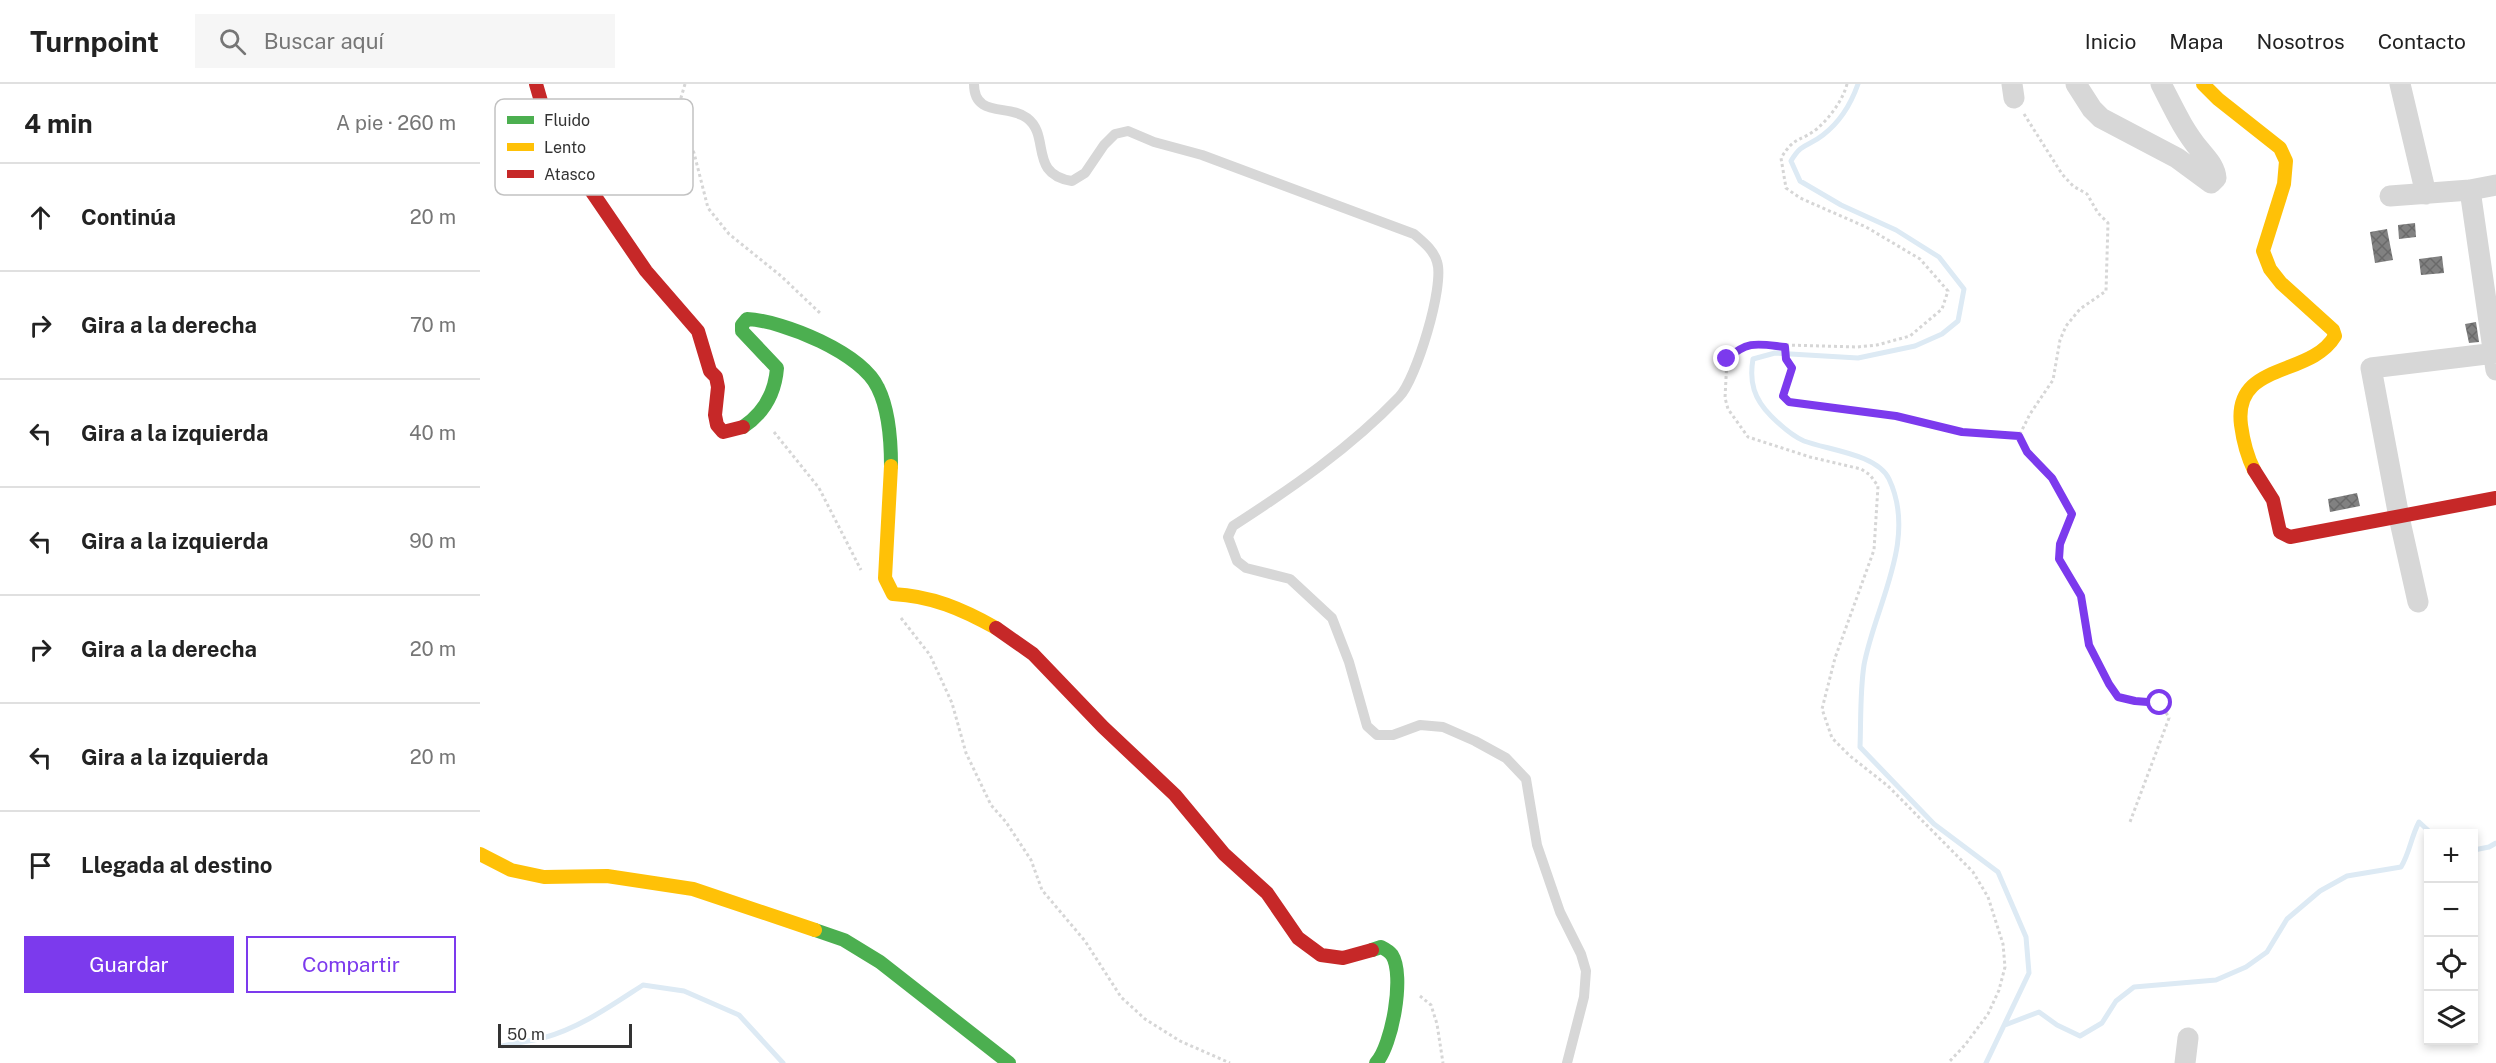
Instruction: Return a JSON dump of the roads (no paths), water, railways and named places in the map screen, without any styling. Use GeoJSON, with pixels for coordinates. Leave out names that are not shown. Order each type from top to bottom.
{"type":"FeatureCollection","features":[{"type":"Feature","properties":{"kind":"street"},"geometry":{"type":"LineString","coordinates":[[536,84],[540,99]]}},
{"type":"Feature","properties":{"kind":"street"},"geometry":{"type":"LineString","coordinates":[[2076,84],[2092,109],[2101,118],[2177,158],[2211,183],[2216,178],[2216,174],[2210,161],[2184,130],[2161,84]]}},
{"type":"Feature","properties":{"kind":"street"},"geometry":{"type":"LineString","coordinates":[[2203,84],[2218,99],[2280,148],[2286,161],[2284,184],[2264,251],[2270,269],[2281,283],[2334,330],[2333,342],[2325,351],[2303,362],[2280,368],[2254,385],[2244,394],[2239,410],[2252,467],[2270,494],[2280,531],[2290,537],[2496,498]]}},
{"type":"Feature","properties":{"kind":"street"},"geometry":{"type":"LineString","coordinates":[[2400,84],[2426,194]]}},
{"type":"Feature","properties":{"kind":"street"},"geometry":{"type":"LineString","coordinates":[[2390,196],[2470,190],[2496,185]]}},
{"type":"Feature","properties":{"kind":"street"},"geometry":{"type":"LineString","coordinates":[[2418,602],[2399,517],[2371,368],[2495,359],[2470,190]]}},
{"type":"Feature","properties":{"kind":"street"},"geometry":{"type":"LineString","coordinates":[[594,195],[646,271],[698,331],[710,371],[716,377],[718,387],[715,415],[717,425],[723,432],[732,432],[743,427],[761,412],[776,383],[777,368],[742,331],[742,325],[747,319],[765,320],[789,327],[829,346],[862,367],[878,387],[885,408],[891,463],[885,578],[893,594],[918,595],[965,611],[998,629],[1033,654],[1175,795],[1224,854],[1267,893],[1298,938],[1321,955],[1343,958],[1381,946],[1388,950],[1394,960],[1396,994],[1392,1030],[1384,1053],[1376,1063]]}},
{"type":"Feature","properties":{"kind":"street"},"geometry":{"type":"LineString","coordinates":[[480,854],[511,870],[544,877],[607,876],[693,890],[844,940],[880,962],[1008,1063]]}},
{"type":"Feature","properties":{"kind":"street"},"geometry":{"type":"LineString","coordinates":[[2185,1063],[2188,1038]]}},
{"type":"Feature","properties":{"kind":"lane"},"geometry":{"type":"LineString","coordinates":[[974,84],[977,98],[983,106],[1027,118],[1034,126],[1046,167],[1059,179],[1072,181],[1084,173],[1115,134],[1128,131],[1154,142],[1202,155],[1414,234],[1429,248],[1438,262],[1437,297],[1431,323],[1401,395],[1296,485],[1233,526],[1228,537],[1237,561],[1246,568],[1290,579],[1332,618],[1349,662],[1367,726],[1377,735],[1393,735],[1420,725],[1443,727],[1476,741],[1506,758],[1526,779],[1537,845],[1560,912],[1586,971],[1584,998],[1567,1063]]}},
{"type":"Feature","properties":{"kind":"waterway"},"geometry":{"type":"LineString","coordinates":[[1858,84],[1852,99],[1835,124],[1818,139],[1802,148],[1791,161],[1800,181],[1841,205],[1896,230],[1939,257],[1964,289],[1958,321],[1942,334],[1915,346],[1858,358],[1775,353],[1753,359],[1752,383],[1765,410],[1791,433],[1804,441],[1863,458],[1883,471],[1889,479],[1897,502],[1899,525],[1897,549],[1864,665],[1860,747],[1934,824],[1998,872],[2026,937],[2029,973],[1986,1063]]}},
{"type":"Feature","properties":{"kind":"waterway"},"geometry":{"type":"LineString","coordinates":[[2005,1025],[2039,1012],[2057,1025],[2080,1036],[2102,1023],[2116,1001],[2134,987],[2216,980],[2246,967],[2267,952],[2287,919],[2320,891],[2347,876],[2401,867],[2419,822],[2427,829]]}},
{"type":"Feature","properties":{"kind":"waterway"},"geometry":{"type":"LineString","coordinates":[[2478,849],[2496,843]]}},
{"type":"Feature","properties":{"kind":"waterway"},"geometry":{"type":"LineString","coordinates":[[502,1046],[557,1034],[595,1015],[643,985],[684,991],[739,1015],[783,1063]]}}]}
